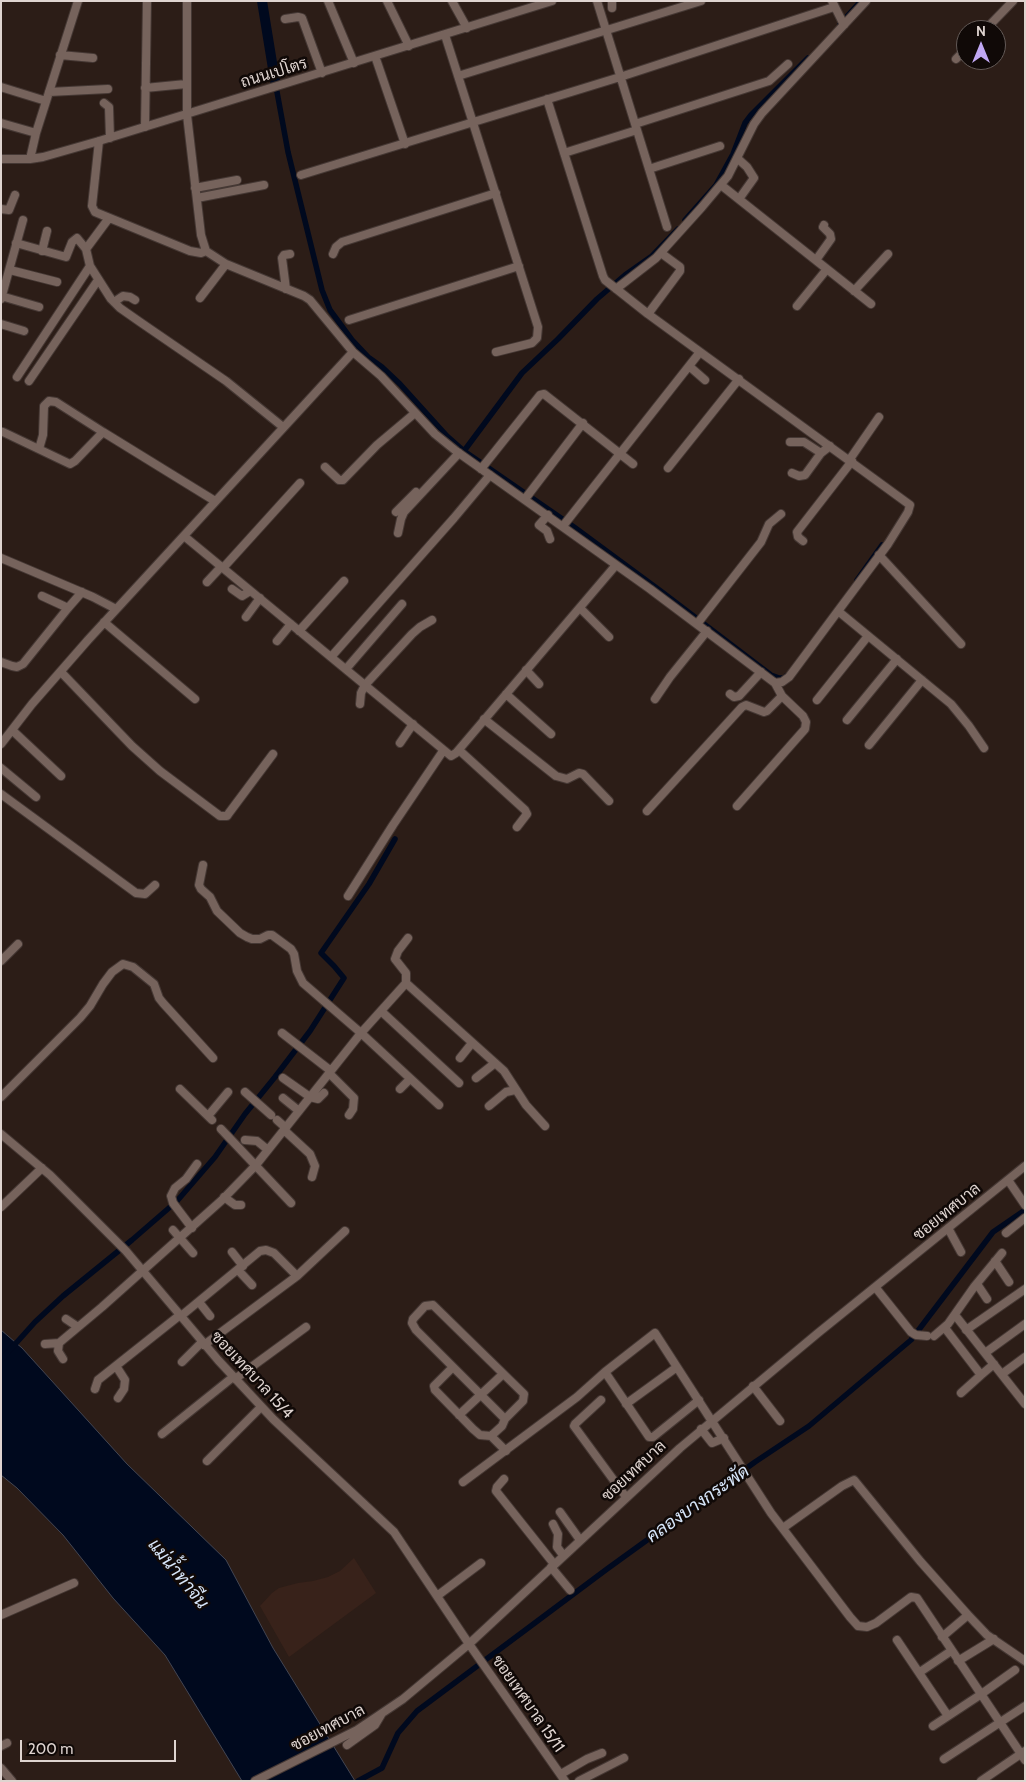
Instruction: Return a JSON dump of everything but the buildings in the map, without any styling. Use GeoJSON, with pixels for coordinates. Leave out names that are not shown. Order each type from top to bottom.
{"type":"FeatureCollection","features":[{"type":"Feature","properties":{"kind":"street"},"geometry":{"type":"LineString","coordinates":[[30,159],[36,133],[78,1]]}},
{"type":"Feature","properties":{"kind":"street"},"geometry":{"type":"LineString","coordinates":[[145,127],[147,1]]}},
{"type":"Feature","properties":{"kind":"street"},"geometry":{"type":"LineString","coordinates":[[187,1],[187,115],[201,235],[206,251],[226,264],[310,300],[353,352],[382,376],[435,434],[458,452],[484,465],[490,475],[528,495],[548,515],[616,565],[699,621],[706,631],[776,683],[782,696],[803,716],[806,722],[805,729],[737,806]]}},
{"type":"Feature","properties":{"kind":"street"},"geometry":{"type":"LineString","coordinates":[[328,1],[354,63]]}},
{"type":"Feature","properties":{"kind":"street"},"geometry":{"type":"LineString","coordinates":[[387,1],[408,46]]}},
{"type":"Feature","properties":{"kind":"street"},"geometry":{"type":"LineString","coordinates":[[452,1],[467,28]]}},
{"type":"Feature","properties":{"kind":"street","name":"ถนนเปโตร"},"geometry":{"type":"LineString","coordinates":[[1,159],[30,159],[110,138],[552,1]]}},
{"type":"Feature","properties":{"kind":"street"},"geometry":{"type":"LineString","coordinates":[[458,76],[606,31],[676,5],[701,1]]}},
{"type":"Feature","properties":{"kind":"street"},"geometry":{"type":"LineString","coordinates":[[614,288],[661,253],[721,186],[754,124],[762,113],[842,21],[866,1]]}},
{"type":"Feature","properties":{"kind":"street"},"geometry":{"type":"LineString","coordinates":[[995,20],[1013,1]]}},
{"type":"Feature","properties":{"kind":"street"},"geometry":{"type":"LineString","coordinates":[[598,2],[667,227]]}},
{"type":"Feature","properties":{"kind":"street"},"geometry":{"type":"LineString","coordinates":[[302,176],[620,77],[833,4],[842,21]]}},
{"type":"Feature","properties":{"kind":"street"},"geometry":{"type":"LineString","coordinates":[[285,19],[302,18],[322,73]]}},
{"type":"Feature","properties":{"kind":"street"},"geometry":{"type":"LineString","coordinates":[[445,35],[537,322],[539,335],[532,343],[496,352]]}},
{"type":"Feature","properties":{"kind":"street"},"geometry":{"type":"LineString","coordinates":[[60,56],[93,58]]}},
{"type":"Feature","properties":{"kind":"street"},"geometry":{"type":"LineString","coordinates":[[375,56],[405,144]]}},
{"type":"Feature","properties":{"kind":"street"},"geometry":{"type":"LineString","coordinates":[[564,153],[769,80],[788,64]]}},
{"type":"Feature","properties":{"kind":"street"},"geometry":{"type":"LineString","coordinates":[[145,88],[186,84]]}},
{"type":"Feature","properties":{"kind":"street"},"geometry":{"type":"LineString","coordinates":[[1,87],[46,101]]}},
{"type":"Feature","properties":{"kind":"street"},"geometry":{"type":"LineString","coordinates":[[49,92],[108,89]]}},
{"type":"Feature","properties":{"kind":"street"},"geometry":{"type":"LineString","coordinates":[[547,100],[602,276],[605,280],[648,314],[851,460],[910,505],[908,512],[879,556],[838,612],[789,677],[782,682],[776,683]]}},
{"type":"Feature","properties":{"kind":"street"},"geometry":{"type":"LineString","coordinates":[[104,103],[109,107],[110,138]]}},
{"type":"Feature","properties":{"kind":"street"},"geometry":{"type":"LineString","coordinates":[[1,123],[36,133]]}},
{"type":"Feature","properties":{"kind":"street"},"geometry":{"type":"LineString","coordinates":[[99,141],[92,206],[95,212],[190,251],[201,253],[206,251]]}},
{"type":"Feature","properties":{"kind":"street"},"geometry":{"type":"LineString","coordinates":[[650,169],[720,146]]}},
{"type":"Feature","properties":{"kind":"street"},"geometry":{"type":"LineString","coordinates":[[737,158],[747,167],[754,178],[739,199]]}},
{"type":"Feature","properties":{"kind":"street"},"geometry":{"type":"LineString","coordinates":[[195,188],[237,180]]}},
{"type":"Feature","properties":{"kind":"street"},"geometry":{"type":"LineString","coordinates":[[197,198],[264,185]]}},
{"type":"Feature","properties":{"kind":"street"},"geometry":{"type":"LineString","coordinates":[[721,186],[871,304]]}},
{"type":"Feature","properties":{"kind":"street"},"geometry":{"type":"LineString","coordinates":[[332,254],[342,242],[496,194]]}},
{"type":"Feature","properties":{"kind":"street"},"geometry":{"type":"LineString","coordinates":[[1,209],[9,210],[15,195]]}},
{"type":"Feature","properties":{"kind":"street"},"geometry":{"type":"LineString","coordinates":[[86,249],[109,218]]}},
{"type":"Feature","properties":{"kind":"street"},"geometry":{"type":"LineString","coordinates":[[23,220],[1,297],[40,307]]}},
{"type":"Feature","properties":{"kind":"street"},"geometry":{"type":"LineString","coordinates":[[816,260],[831,239],[824,226]]}},
{"type":"Feature","properties":{"kind":"street"},"geometry":{"type":"LineString","coordinates":[[42,251],[47,231]]}},
{"type":"Feature","properties":{"kind":"street"},"geometry":{"type":"LineString","coordinates":[[16,244],[66,256],[72,242],[77,238],[86,249],[90,266],[98,280],[114,302],[226,381],[284,427]]}},
{"type":"Feature","properties":{"kind":"street"},"geometry":{"type":"LineString","coordinates":[[648,314],[680,271],[680,267],[661,253]]}},
{"type":"Feature","properties":{"kind":"street"},"geometry":{"type":"LineString","coordinates":[[286,289],[282,258],[284,255],[290,254]]}},
{"type":"Feature","properties":{"kind":"street"},"geometry":{"type":"LineString","coordinates":[[854,291],[888,254]]}},
{"type":"Feature","properties":{"kind":"street"},"geometry":{"type":"LineString","coordinates":[[200,298],[226,264]]}},
{"type":"Feature","properties":{"kind":"street"},"geometry":{"type":"LineString","coordinates":[[17,377],[90,266]]}},
{"type":"Feature","properties":{"kind":"street"},"geometry":{"type":"LineString","coordinates":[[349,320],[519,266]]}},
{"type":"Feature","properties":{"kind":"street"},"geometry":{"type":"LineString","coordinates":[[797,306],[827,269]]}},
{"type":"Feature","properties":{"kind":"street"},"geometry":{"type":"LineString","coordinates":[[10,270],[57,282]]}},
{"type":"Feature","properties":{"kind":"street"},"geometry":{"type":"LineString","coordinates":[[29,381],[98,280]]}},
{"type":"Feature","properties":{"kind":"street"},"geometry":{"type":"LineString","coordinates":[[114,302],[123,296],[135,300]]}},
{"type":"Feature","properties":{"kind":"street"},"geometry":{"type":"LineString","coordinates":[[1,324],[24,330]]}},
{"type":"Feature","properties":{"kind":"street"},"geometry":{"type":"LineString","coordinates":[[1,744],[104,622],[353,352]]}},
{"type":"Feature","properties":{"kind":"street"},"geometry":{"type":"LineString","coordinates":[[563,526],[700,352]]}},
{"type":"Feature","properties":{"kind":"street"},"geometry":{"type":"LineString","coordinates":[[688,366],[705,380]]}},
{"type":"Feature","properties":{"kind":"street"},"geometry":{"type":"LineString","coordinates":[[668,468],[739,379]]}},
{"type":"Feature","properties":{"kind":"street"},"geometry":{"type":"LineString","coordinates":[[484,465],[542,394],[546,395],[633,464]]}},
{"type":"Feature","properties":{"kind":"street"},"geometry":{"type":"LineString","coordinates":[[39,449],[43,435],[44,406],[49,401],[56,402],[215,501]]}},
{"type":"Feature","properties":{"kind":"street"},"geometry":{"type":"LineString","coordinates":[[325,467],[339,480],[343,480],[377,444],[415,413]]}},
{"type":"Feature","properties":{"kind":"street"},"geometry":{"type":"LineString","coordinates":[[803,541],[798,537],[797,532],[825,498],[879,417]]}},
{"type":"Feature","properties":{"kind":"street"},"geometry":{"type":"LineString","coordinates":[[528,495],[583,424]]}},
{"type":"Feature","properties":{"kind":"street"},"geometry":{"type":"LineString","coordinates":[[3,432],[70,464],[103,432]]}},
{"type":"Feature","properties":{"kind":"street"},"geometry":{"type":"LineString","coordinates":[[790,442],[804,442],[821,453]]}},
{"type":"Feature","properties":{"kind":"street"},"geometry":{"type":"LineString","coordinates":[[792,472],[799,476],[805,474],[821,453],[830,446]]}},
{"type":"Feature","properties":{"kind":"street"},"geometry":{"type":"LineString","coordinates":[[396,512],[458,452]]}},
{"type":"Feature","properties":{"kind":"street"},"geometry":{"type":"LineString","coordinates":[[398,534],[404,512],[458,452]]}},
{"type":"Feature","properties":{"kind":"street"},"geometry":{"type":"LineString","coordinates":[[331,657],[490,475]]}},
{"type":"Feature","properties":{"kind":"street"},"geometry":{"type":"LineString","coordinates":[[207,582],[300,483]]}},
{"type":"Feature","properties":{"kind":"street"},"geometry":{"type":"LineString","coordinates":[[699,621],[761,542],[769,524],[780,514]]}},
{"type":"Feature","properties":{"kind":"street"},"geometry":{"type":"LineString","coordinates":[[548,515],[539,525],[546,531],[550,539]]}},
{"type":"Feature","properties":{"kind":"street"},"geometry":{"type":"LineString","coordinates":[[184,536],[448,754]]}},
{"type":"Feature","properties":{"kind":"street"},"geometry":{"type":"LineString","coordinates":[[879,556],[961,644]]}},
{"type":"Feature","properties":{"kind":"street"},"geometry":{"type":"LineString","coordinates":[[2,561],[82,592],[116,609]]}},
{"type":"Feature","properties":{"kind":"street"},"geometry":{"type":"LineString","coordinates":[[348,896],[393,825],[448,754],[459,750],[616,565]]}},
{"type":"Feature","properties":{"kind":"street"},"geometry":{"type":"LineString","coordinates":[[299,630],[344,581]]}},
{"type":"Feature","properties":{"kind":"street"},"geometry":{"type":"LineString","coordinates":[[232,589],[242,596],[250,591]]}},
{"type":"Feature","properties":{"kind":"street"},"geometry":{"type":"LineString","coordinates":[[1,662],[17,667],[23,664],[82,592]]}},
{"type":"Feature","properties":{"kind":"street"},"geometry":{"type":"LineString","coordinates":[[42,596],[68,608]]}},
{"type":"Feature","properties":{"kind":"street"},"geometry":{"type":"LineString","coordinates":[[246,617],[260,598]]}},
{"type":"Feature","properties":{"kind":"street"},"geometry":{"type":"LineString","coordinates":[[346,669],[402,604]]}},
{"type":"Feature","properties":{"kind":"street"},"geometry":{"type":"LineString","coordinates":[[580,608],[609,637]]}},
{"type":"Feature","properties":{"kind":"street"},"geometry":{"type":"LineString","coordinates":[[838,612],[951,704],[984,748]]}},
{"type":"Feature","properties":{"kind":"street"},"geometry":{"type":"LineString","coordinates":[[360,704],[361,694],[365,685],[412,634],[432,620]]}},
{"type":"Feature","properties":{"kind":"street"},"geometry":{"type":"LineString","coordinates":[[104,622],[195,699]]}},
{"type":"Feature","properties":{"kind":"street"},"geometry":{"type":"LineString","coordinates":[[277,641],[291,624]]}},
{"type":"Feature","properties":{"kind":"street"},"geometry":{"type":"LineString","coordinates":[[655,699],[706,631]]}},
{"type":"Feature","properties":{"kind":"street"},"geometry":{"type":"LineString","coordinates":[[817,700],[868,636]]}},
{"type":"Feature","properties":{"kind":"street"},"geometry":{"type":"LineString","coordinates":[[847,720],[897,660]]}},
{"type":"Feature","properties":{"kind":"street"},"geometry":{"type":"LineString","coordinates":[[526,670],[540,684]]}},
{"type":"Feature","properties":{"kind":"street"},"geometry":{"type":"LineString","coordinates":[[61,672],[132,746],[160,771],[220,816],[227,816],[273,754]]}},
{"type":"Feature","properties":{"kind":"street"},"geometry":{"type":"LineString","coordinates":[[730,694],[734,697],[739,696],[761,672]]}},
{"type":"Feature","properties":{"kind":"street"},"geometry":{"type":"LineString","coordinates":[[869,745],[922,680]]}},
{"type":"Feature","properties":{"kind":"street"},"geometry":{"type":"LineString","coordinates":[[506,694],[551,734]]}},
{"type":"Feature","properties":{"kind":"street"},"geometry":{"type":"LineString","coordinates":[[646,811],[742,707],[746,705],[764,712],[782,696]]}},
{"type":"Feature","properties":{"kind":"street"},"geometry":{"type":"LineString","coordinates":[[484,719],[556,776],[567,779],[579,773],[583,774],[609,801]]}},
{"type":"Feature","properties":{"kind":"street"},"geometry":{"type":"LineString","coordinates":[[400,743],[413,724]]}},
{"type":"Feature","properties":{"kind":"street"},"geometry":{"type":"LineString","coordinates":[[12,730],[61,776]]}},
{"type":"Feature","properties":{"kind":"street"},"geometry":{"type":"LineString","coordinates":[[459,750],[525,810],[525,817],[517,827]]}},
{"type":"Feature","properties":{"kind":"street"},"geometry":{"type":"LineString","coordinates":[[1,768],[36,797]]}},
{"type":"Feature","properties":{"kind":"street"},"geometry":{"type":"LineString","coordinates":[[1,794],[136,893],[145,894],[155,885]]}},
{"type":"Feature","properties":{"kind":"street"},"geometry":{"type":"LineString","coordinates":[[203,865],[199,885],[210,897],[218,911],[246,937],[260,939],[272,935],[282,942],[294,954],[297,971],[302,982],[439,1105]]}},
{"type":"Feature","properties":{"kind":"street"},"geometry":{"type":"LineString","coordinates":[[45,1344],[58,1343],[78,1327],[192,1228],[256,1165],[361,1033],[406,982],[406,973],[395,959],[398,951],[408,938]]}},
{"type":"Feature","properties":{"kind":"street"},"geometry":{"type":"LineString","coordinates":[[1,961],[18,944]]}},
{"type":"Feature","properties":{"kind":"street"},"geometry":{"type":"LineString","coordinates":[[1,1097],[80,1018],[112,972],[123,964],[133,967],[154,984],[163,1004],[213,1058]]}},
{"type":"Feature","properties":{"kind":"street"},"geometry":{"type":"LineString","coordinates":[[406,982],[509,1077],[526,1105],[545,1126]]}},
{"type":"Feature","properties":{"kind":"street"},"geometry":{"type":"LineString","coordinates":[[381,1011],[459,1083]]}},
{"type":"Feature","properties":{"kind":"street"},"geometry":{"type":"LineString","coordinates":[[282,1033],[297,1043],[330,1072],[354,1098],[353,1109],[349,1115]]}},
{"type":"Feature","properties":{"kind":"street"},"geometry":{"type":"LineString","coordinates":[[460,1058],[472,1043]]}},
{"type":"Feature","properties":{"kind":"street"},"geometry":{"type":"LineString","coordinates":[[476,1078],[495,1063]]}},
{"type":"Feature","properties":{"kind":"street"},"geometry":{"type":"LineString","coordinates":[[282,1078],[310,1098],[318,1099],[324,1093]]}},
{"type":"Feature","properties":{"kind":"street"},"geometry":{"type":"LineString","coordinates":[[400,1089],[410,1079]]}},
{"type":"Feature","properties":{"kind":"street"},"geometry":{"type":"LineString","coordinates":[[180,1089],[210,1118],[228,1092]]}},
{"type":"Feature","properties":{"kind":"street"},"geometry":{"type":"LineString","coordinates":[[489,1106],[506,1092],[516,1090]]}},
{"type":"Feature","properties":{"kind":"street"},"geometry":{"type":"LineString","coordinates":[[250,1097],[274,1117],[310,1154],[315,1166],[312,1177]]}},
{"type":"Feature","properties":{"kind":"street"},"geometry":{"type":"LineString","coordinates":[[283,1098],[299,1111]]}},
{"type":"Feature","properties":{"kind":"street"},"geometry":{"type":"LineString","coordinates":[[225,1132],[291,1203]]}},
{"type":"Feature","properties":{"kind":"street","name":"ซอยเทศบาล 15/4"},"geometry":{"type":"LineString","coordinates":[[1,1134],[42,1168],[126,1250],[203,1343],[261,1407],[387,1523],[469,1644]]}},
{"type":"Feature","properties":{"kind":"street"},"geometry":{"type":"LineString","coordinates":[[245,1140],[257,1141],[268,1150]]}},
{"type":"Feature","properties":{"kind":"street"},"geometry":{"type":"LineString","coordinates":[[192,1228],[172,1202],[170,1196],[175,1188],[189,1176],[197,1164]]}},
{"type":"Feature","properties":{"kind":"street","name":"ซอยเทศบาล"},"geometry":{"type":"LineString","coordinates":[[256,1781],[357,1730],[403,1699],[469,1644],[701,1429],[1025,1166]]}},
{"type":"Feature","properties":{"kind":"street"},"geometry":{"type":"LineString","coordinates":[[1,1207],[42,1168]]}},
{"type":"Feature","properties":{"kind":"street"},"geometry":{"type":"LineString","coordinates":[[1008,1180],[1023,1200]]}},
{"type":"Feature","properties":{"kind":"street"},"geometry":{"type":"LineString","coordinates":[[224,1197],[235,1205],[241,1205]]}},
{"type":"Feature","properties":{"kind":"street"},"geometry":{"type":"LineString","coordinates":[[1006,1232],[1025,1218]]}},
{"type":"Feature","properties":{"kind":"street"},"geometry":{"type":"LineString","coordinates":[[948,1228],[961,1252]]}},
{"type":"Feature","properties":{"kind":"street"},"geometry":{"type":"LineString","coordinates":[[174,1230],[193,1253]]}},
{"type":"Feature","properties":{"kind":"street"},"geometry":{"type":"LineString","coordinates":[[182,1362],[203,1343],[296,1276],[345,1231]]}},
{"type":"Feature","properties":{"kind":"street"},"geometry":{"type":"LineString","coordinates":[[95,1389],[98,1380],[199,1302],[260,1251],[268,1250],[278,1256],[296,1276]]}},
{"type":"Feature","properties":{"kind":"street"},"geometry":{"type":"LineString","coordinates":[[232,1252],[252,1285]]}},
{"type":"Feature","properties":{"kind":"street"},"geometry":{"type":"LineString","coordinates":[[876,1288],[913,1333],[930,1336],[945,1328],[1002,1253]]}},
{"type":"Feature","properties":{"kind":"street"},"geometry":{"type":"LineString","coordinates":[[995,1261],[1009,1282]]}},
{"type":"Feature","properties":{"kind":"street"},"geometry":{"type":"LineString","coordinates":[[977,1284],[987,1300]]}},
{"type":"Feature","properties":{"kind":"street"},"geometry":{"type":"LineString","coordinates":[[966,1330],[1025,1289]]}},
{"type":"Feature","properties":{"kind":"street"},"geometry":{"type":"LineString","coordinates":[[199,1302],[210,1316]]}},
{"type":"Feature","properties":{"kind":"street"},"geometry":{"type":"LineString","coordinates":[[491,1436],[523,1401],[524,1394],[433,1304],[425,1306],[413,1319],[414,1326],[506,1419]]}},
{"type":"Feature","properties":{"kind":"street"},"geometry":{"type":"LineString","coordinates":[[955,1315],[1025,1404]]}},
{"type":"Feature","properties":{"kind":"street"},"geometry":{"type":"LineString","coordinates":[[66,1319],[78,1327]]}},
{"type":"Feature","properties":{"kind":"street"},"geometry":{"type":"LineString","coordinates":[[985,1353],[1025,1324]]}},
{"type":"Feature","properties":{"kind":"street"},"geometry":{"type":"LineString","coordinates":[[162,1434],[234,1378],[306,1327]]}},
{"type":"Feature","properties":{"kind":"street"},"geometry":{"type":"LineString","coordinates":[[945,1328],[981,1375]]}},
{"type":"Feature","properties":{"kind":"street"},"geometry":{"type":"LineString","coordinates":[[463,1482],[577,1397],[605,1372],[655,1333],[771,1513],[827,1589],[858,1626],[867,1627],[876,1623],[911,1597],[915,1597],[980,1695],[1023,1755],[981,1781]]}},
{"type":"Feature","properties":{"kind":"street"},"geometry":{"type":"LineString","coordinates":[[58,1343],[58,1351],[63,1359]]}},
{"type":"Feature","properties":{"kind":"street"},"geometry":{"type":"LineString","coordinates":[[1002,1374],[1025,1357]]}},
{"type":"Feature","properties":{"kind":"street"},"geometry":{"type":"LineString","coordinates":[[961,1393],[994,1364]]}},
{"type":"Feature","properties":{"kind":"street"},"geometry":{"type":"LineString","coordinates":[[116,1366],[124,1380],[124,1389],[118,1398]]}},
{"type":"Feature","properties":{"kind":"street"},"geometry":{"type":"LineString","coordinates":[[453,1367],[434,1388],[480,1435],[491,1436],[506,1451]]}},
{"type":"Feature","properties":{"kind":"street"},"geometry":{"type":"LineString","coordinates":[[626,1404],[678,1367]]}},
{"type":"Feature","properties":{"kind":"street"},"geometry":{"type":"LineString","coordinates":[[605,1372],[646,1434],[651,1437],[699,1400]]}},
{"type":"Feature","properties":{"kind":"street"},"geometry":{"type":"LineString","coordinates":[[459,1415],[503,1374]]}},
{"type":"Feature","properties":{"kind":"street"},"geometry":{"type":"LineString","coordinates":[[753,1386],[780,1421]]}},
{"type":"Feature","properties":{"kind":"street"},"geometry":{"type":"LineString","coordinates":[[1017,1394],[1025,1389]]}},
{"type":"Feature","properties":{"kind":"street"},"geometry":{"type":"LineString","coordinates":[[601,1400],[574,1426],[626,1497]]}},
{"type":"Feature","properties":{"kind":"street"},"geometry":{"type":"LineString","coordinates":[[207,1461],[261,1407]]}},
{"type":"Feature","properties":{"kind":"street"},"geometry":{"type":"LineString","coordinates":[[701,1429],[712,1443],[724,1438]]}},
{"type":"Feature","properties":{"kind":"street"},"geometry":{"type":"LineString","coordinates":[[504,1479],[496,1491],[570,1590]]}},
{"type":"Feature","properties":{"kind":"street"},"geometry":{"type":"LineString","coordinates":[[783,1528],[842,1486],[854,1480],[920,1561],[968,1615],[994,1639],[1025,1660]]}},
{"type":"Feature","properties":{"kind":"street"},"geometry":{"type":"LineString","coordinates":[[560,1512],[580,1540]]}},
{"type":"Feature","properties":{"kind":"street"},"geometry":{"type":"LineString","coordinates":[[553,1524],[558,1534],[557,1547],[563,1555]]}},
{"type":"Feature","properties":{"kind":"street"},"geometry":{"type":"LineString","coordinates":[[438,1596],[481,1563]]}},
{"type":"Feature","properties":{"kind":"street"},"geometry":{"type":"LineString","coordinates":[[1,1615],[74,1583]]}},
{"type":"Feature","properties":{"kind":"street"},"geometry":{"type":"LineString","coordinates":[[942,1637],[968,1615]]}},
{"type":"Feature","properties":{"kind":"street"},"geometry":{"type":"LineString","coordinates":[[958,1661],[994,1639]]}},
{"type":"Feature","properties":{"kind":"street"},"geometry":{"type":"LineString","coordinates":[[897,1640],[948,1716]]}},
{"type":"Feature","properties":{"kind":"street","name":"ซอยเทศบาล 15/11"},"geometry":{"type":"LineString","coordinates":[[469,1644],[563,1778]]}},
{"type":"Feature","properties":{"kind":"street"},"geometry":{"type":"LineString","coordinates":[[920,1672],[952,1651]]}},
{"type":"Feature","properties":{"kind":"street"},"geometry":{"type":"LineString","coordinates":[[933,1726],[1015,1670]]}},
{"type":"Feature","properties":{"kind":"street"},"geometry":{"type":"LineString","coordinates":[[944,1759],[1025,1706]]}},
{"type":"Feature","properties":{"kind":"street"},"geometry":{"type":"LineString","coordinates":[[347,1746],[375,1725],[380,1715]]}},
{"type":"Feature","properties":{"kind":"street"},"geometry":{"type":"LineString","coordinates":[[563,1778],[587,1759],[602,1753]]}},
{"type":"Feature","properties":{"kind":"street"},"geometry":{"type":"LineString","coordinates":[[579,1781],[624,1758]]}},
{"type":"Feature","properties":{"kind":"street"},"geometry":{"type":"LineString","coordinates":[[1,1768],[12,1781]]}},
{"type":"Feature","properties":{"kind":"shaded area"},"geometry":{"type":"Polygon","coordinates":[[[354,1558],[376,1593],[289,1657],[260,1606],[279,1588],[328,1577],[340,1571],[354,1558]]]}},
{"type":"Feature","properties":{"kind":"water","name":"แม่น้ำท่าจีน"},"geometry":{"type":"Polygon","coordinates":[[[1,1330],[22,1348],[127,1464],[226,1560],[273,1648],[355,1781],[242,1781],[165,1655],[113,1598],[63,1535],[17,1488],[1,1475],[1,1330]]]}},
{"type":"Feature","properties":{"kind":"waterway"},"geometry":{"type":"LineString","coordinates":[[262,1],[275,81]]}},
{"type":"Feature","properties":{"kind":"waterway"},"geometry":{"type":"LineString","coordinates":[[840,24],[861,1]]}},
{"type":"Feature","properties":{"kind":"waterway"},"geometry":{"type":"LineString","coordinates":[[685,220],[716,185],[733,154],[745,123],[751,115],[808,58]]}},
{"type":"Feature","properties":{"kind":"waterway"},"geometry":{"type":"LineString","coordinates":[[275,81],[288,152],[322,290],[330,310],[352,340],[368,357],[400,384],[447,436],[464,451],[574,527],[771,675],[779,678],[785,678],[786,676]]}},
{"type":"Feature","properties":{"kind":"waterway"},"geometry":{"type":"LineString","coordinates":[[464,451],[522,373],[597,299],[625,275],[652,256],[678,229]]}},
{"type":"Feature","properties":{"kind":"waterway"},"geometry":{"type":"LineString","coordinates":[[857,580],[882,545]]}},
{"type":"Feature","properties":{"kind":"waterway"},"geometry":{"type":"LineString","coordinates":[[1,1360],[35,1322],[63,1296],[177,1201],[215,1157],[245,1114],[310,1031],[344,978],[321,953],[369,884],[395,839]]}},
{"type":"Feature","properties":{"kind":"waterway","name":"คลองบางกระพัด"},"geometry":{"type":"LineString","coordinates":[[358,1781],[382,1768],[398,1733],[417,1711],[607,1569],[755,1462],[809,1426],[911,1340],[993,1232],[1025,1210]]}}]}
